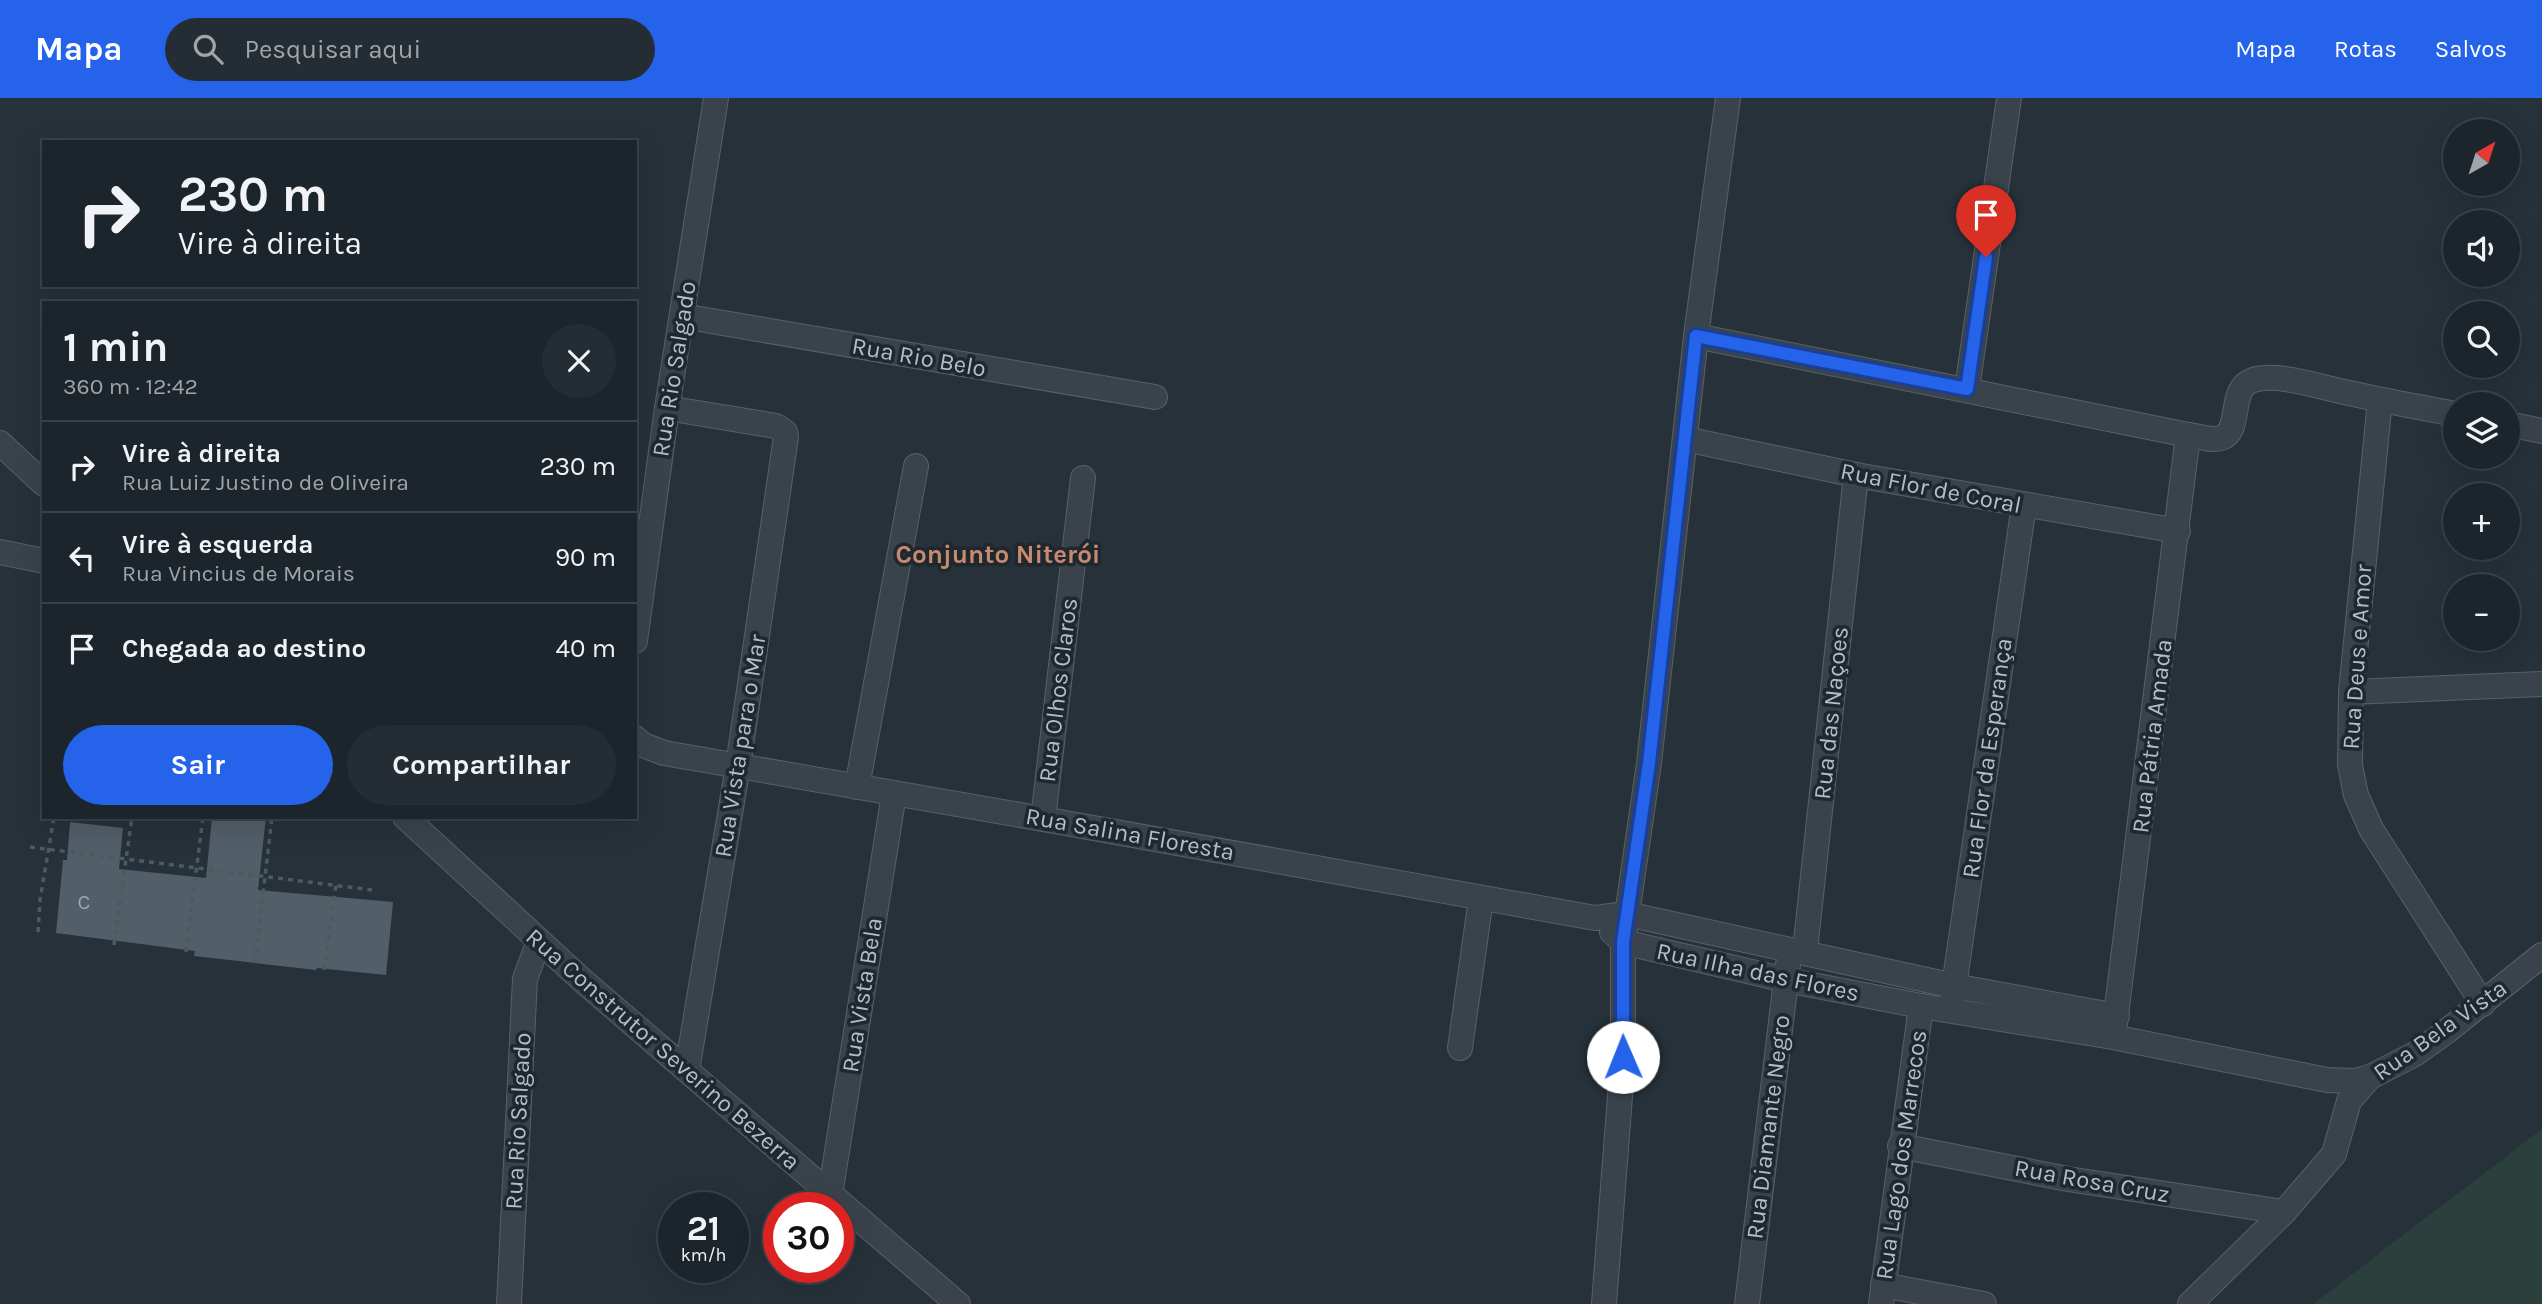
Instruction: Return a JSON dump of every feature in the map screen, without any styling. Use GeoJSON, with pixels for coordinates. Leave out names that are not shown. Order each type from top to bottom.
{"type":"FeatureCollection","features":[{"type":"Feature","properties":{"kind":"street","name":"Rua Rio Salgado"},"geometry":{"type":"LineString","coordinates":[[637,626],[667,408],[716,98]]}},
{"type":"Feature","properties":{"kind":"street"},"geometry":{"type":"LineString","coordinates":[[1604,1304],[1623,1057],[1623,942],[1649,763],[1696,336],[1728,98]]}},
{"type":"Feature","properties":{"kind":"street"},"geometry":{"type":"LineString","coordinates":[[1967,389],[2008,98]]}},
{"type":"Feature","properties":{"kind":"street","name":"Rua Rio Belo"},"geometry":{"type":"LineString","coordinates":[[682,316],[1155,397]]}},
{"type":"Feature","properties":{"kind":"street"},"geometry":{"type":"LineString","coordinates":[[1696,336],[2188,435],[2216,438],[2227,434],[2233,423],[2239,393],[2253,380],[2286,380],[2443,412]]}},
{"type":"Feature","properties":{"kind":"street","name":"Rua Deus e Amor"},"geometry":{"type":"LineString","coordinates":[[2380,400],[2351,692],[2350,765],[2357,795],[2371,829],[2483,1004]]}},
{"type":"Feature","properties":{"kind":"street","name":"Rua Vista para o Mar"},"geometry":{"type":"LineString","coordinates":[[667,408],[776,426],[785,432],[786,437],[738,766],[687,1070]]}},
{"type":"Feature","properties":{"kind":"street"},"geometry":{"type":"LineString","coordinates":[[2520,426],[2542,431]]}},
{"type":"Feature","properties":{"kind":"street","name":"Rua Pátria Amada"},"geometry":{"type":"LineString","coordinates":[[2115,1026],[2188,435]]}},
{"type":"Feature","properties":{"kind":"street","name":"Rua Flor de Coral"},"geometry":{"type":"LineString","coordinates":[[1685,439],[1856,475],[2178,531]]}},
{"type":"Feature","properties":{"kind":"street"},"geometry":{"type":"LineString","coordinates":[[0,443],[42,482]]}},
{"type":"Feature","properties":{"kind":"street"},"geometry":{"type":"LineString","coordinates":[[857,787],[916,466]]}},
{"type":"Feature","properties":{"kind":"street","name":"Rua das Naçoes"},"geometry":{"type":"LineString","coordinates":[[1797,950],[1856,475]]}},
{"type":"Feature","properties":{"kind":"street","name":"Rua Olhos Claros"},"geometry":{"type":"LineString","coordinates":[[1043,818],[1083,478]]}},
{"type":"Feature","properties":{"kind":"street","name":"Rua Flor da Esperança"},"geometry":{"type":"LineString","coordinates":[[1951,1011],[2024,505]]}},
{"type":"Feature","properties":{"kind":"street"},"geometry":{"type":"LineString","coordinates":[[0,552],[42,561]]}},
{"type":"Feature","properties":{"kind":"street"},"geometry":{"type":"LineString","coordinates":[[2351,692],[2542,684]]}},
{"type":"Feature","properties":{"kind":"street","name":"Rua Salina Floresta"},"geometry":{"type":"LineString","coordinates":[[637,740],[664,753],[1043,818],[1595,918]]}},
{"type":"Feature","properties":{"kind":"street","name":"Rua Vista Bela"},"geometry":{"type":"LineString","coordinates":[[830,1192],[894,794]]}},
{"type":"Feature","properties":{"kind":"street","name":"Rua Construtor Severino Bezerra"},"geometry":{"type":"LineString","coordinates":[[407,819],[539,941],[827,1192]]}},
{"type":"Feature","properties":{"kind":"street"},"geometry":{"type":"LineString","coordinates":[[1460,1048],[1481,898]]}},
{"type":"Feature","properties":{"kind":"street","name":"Rua Ilha das Flores"},"geometry":{"type":"LineString","coordinates":[[1595,918],[1627,914],[1797,950],[1954,986],[2326,1080],[2354,1082],[2370,1077]]}},
{"type":"Feature","properties":{"kind":"street","name":"Rua Ilha das Flores"},"geometry":{"type":"LineString","coordinates":[[1595,918],[1623,942],[1786,980],[1951,1011],[2115,1026]]}},
{"type":"Feature","properties":{"kind":"street","name":"Rua Rio Salgado"},"geometry":{"type":"LineString","coordinates":[[509,1304],[525,979],[539,941]]}},
{"type":"Feature","properties":{"kind":"street","name":"Rua Diamante Negro"},"geometry":{"type":"LineString","coordinates":[[1747,1304],[1786,980],[1797,950]]}},
{"type":"Feature","properties":{"kind":"street","name":"Rua Bela Vista"},"geometry":{"type":"LineString","coordinates":[[2190,1304],[2284,1212],[2334,1154],[2349,1101],[2370,1077],[2415,1054],[2483,1004],[2542,955]]}},
{"type":"Feature","properties":{"kind":"street","name":"Rua Lago dos Marrecos"},"geometry":{"type":"LineString","coordinates":[[1882,1295],[1921,1006]]}},
{"type":"Feature","properties":{"kind":"street","name":"Rua Rosa Cruz"},"geometry":{"type":"LineString","coordinates":[[1900,1146],[2068,1179],[2284,1212]]}},
{"type":"Feature","properties":{"kind":"street","name":"Rua Construtor Severino Bezerra"},"geometry":{"type":"LineString","coordinates":[[854,1215],[958,1304]]}},
{"type":"Feature","properties":{"kind":"street"},"geometry":{"type":"LineString","coordinates":[[1882,1295],[1984,1304]]}},
{"type":"Feature","properties":{"kind":"path"},"geometry":{"type":"LineString","coordinates":[[38,932],[40,900],[54,819]]}},
{"type":"Feature","properties":{"kind":"path"},"geometry":{"type":"LineString","coordinates":[[114,946],[132,819]]}},
{"type":"Feature","properties":{"kind":"path"},"geometry":{"type":"LineString","coordinates":[[186,952],[203,819]]}},
{"type":"Feature","properties":{"kind":"path"},"geometry":{"type":"LineString","coordinates":[[256,963],[272,819]]}},
{"type":"Feature","properties":{"kind":"path"},"geometry":{"type":"LineString","coordinates":[[30,847],[372,890]]}},
{"type":"Feature","properties":{"kind":"path"},"geometry":{"type":"LineString","coordinates":[[324,970],[336,886]]}},
{"type":"Feature","properties":{"kind":"green space"},"geometry":{"type":"Polygon","coordinates":[[[2542,1129],[2542,1304],[2313,1304],[2542,1129]]]}},
{"type":"Feature","properties":{"kind":"building"},"geometry":{"type":"Polygon","coordinates":[[[212,819],[266,819],[258,890],[393,902],[386,975],[194,956],[195,951],[56,933],[63,860],[67,860],[70,822],[123,828],[119,869],[206,878],[212,819]]]}},
{"type":"Feature","properties":{"kind":"district","name":"Conjunto Niterói"},"geometry":{"type":"Point","coordinates":[998,554]}},
{"type":"Feature","properties":{"kind":"route"},"geometry":{"type":"LineString","coordinates":[[1623,1057],[1623,942],[1649,763],[1696,336],[1967,389],[1986,257]]}}]}
